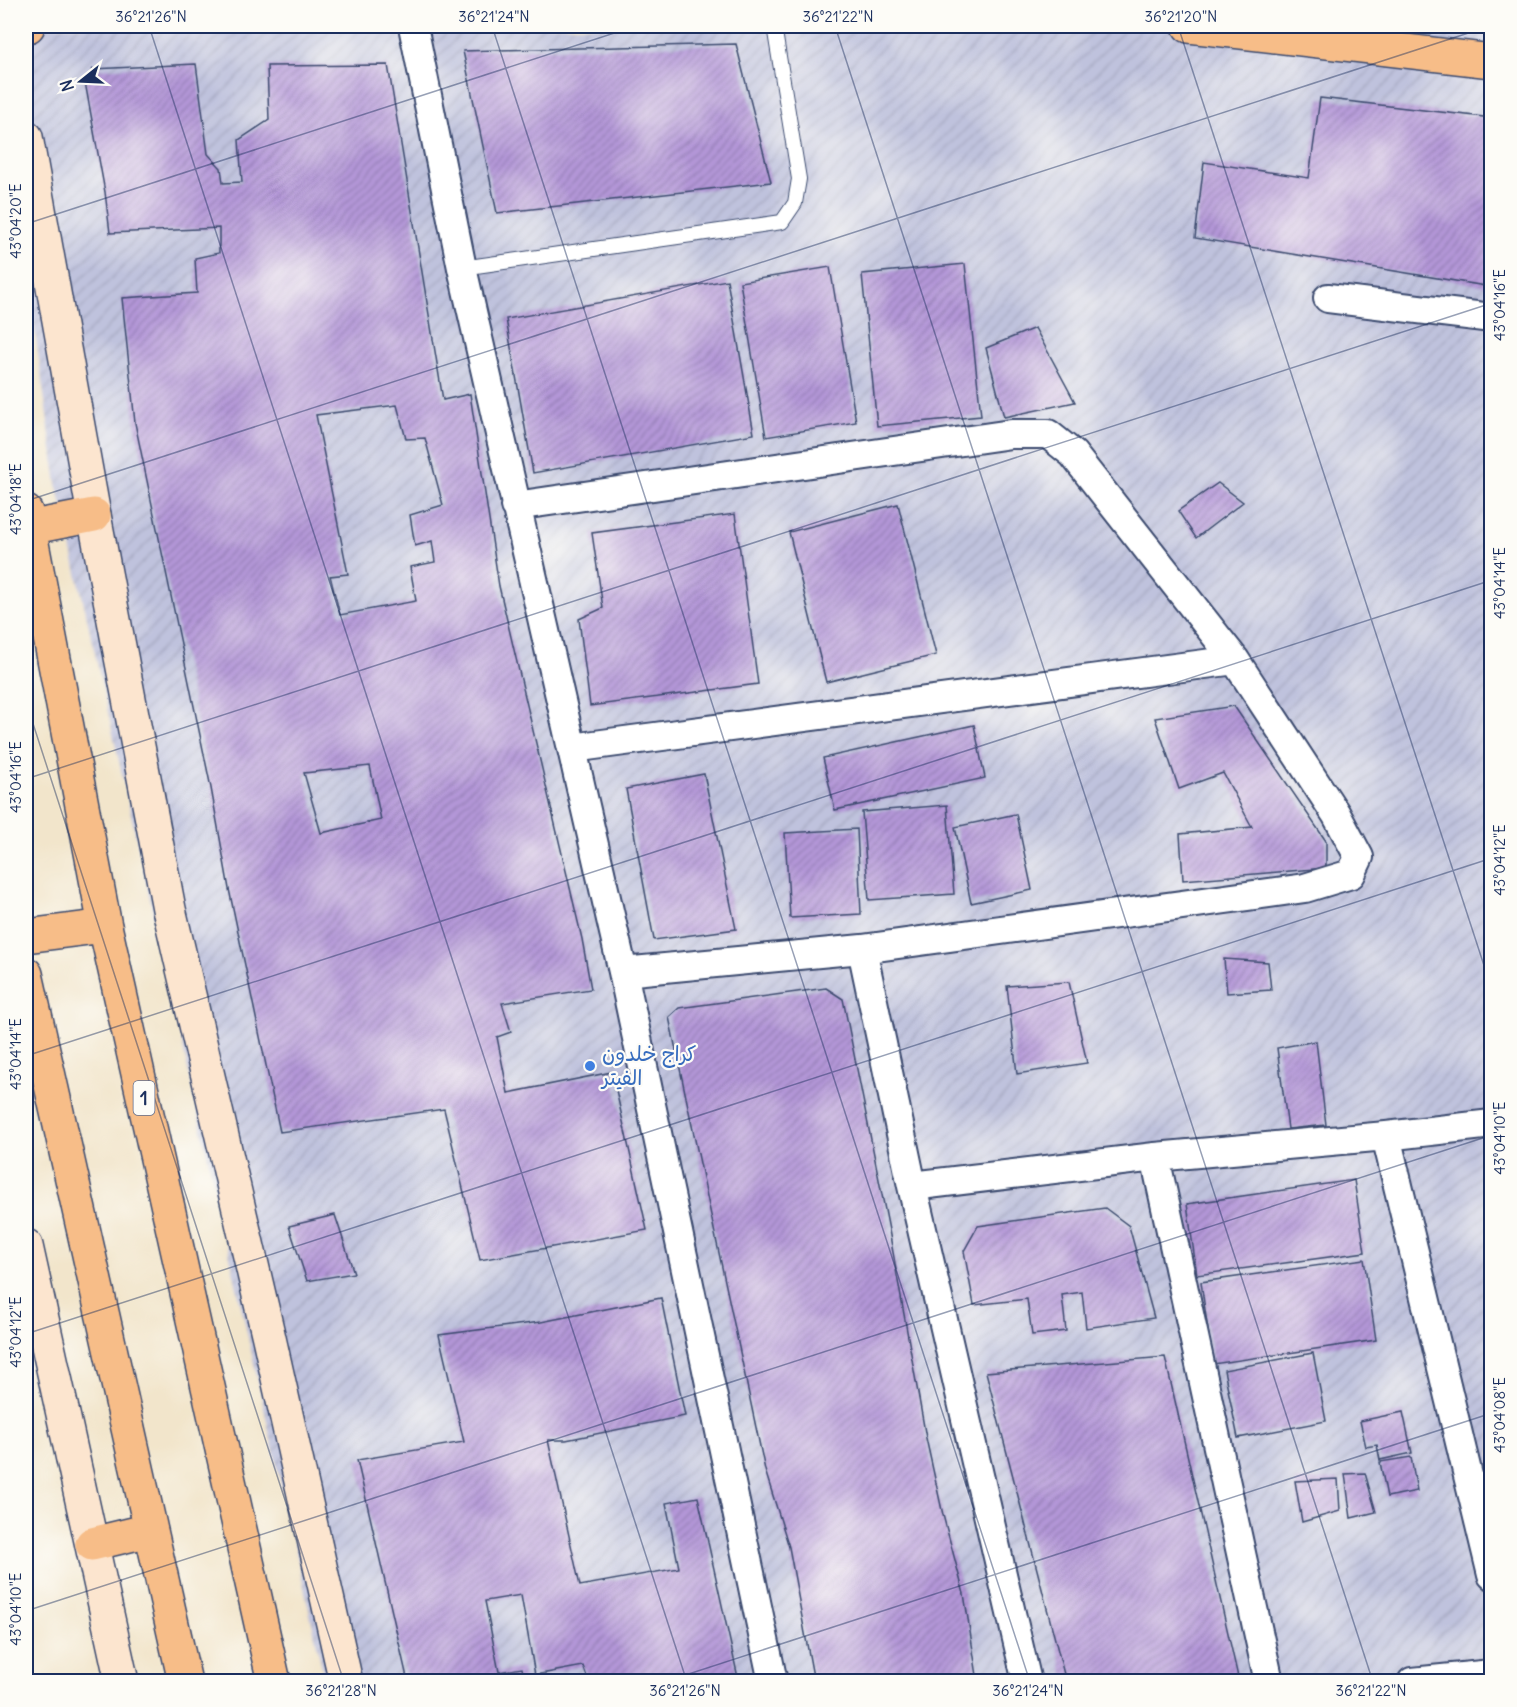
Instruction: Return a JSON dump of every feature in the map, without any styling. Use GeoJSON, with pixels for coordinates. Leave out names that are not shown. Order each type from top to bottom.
{"type":"FeatureCollection","features":[{"type":"Feature","properties":{"kind":"main road"},"geometry":{"type":"LineString","coordinates":[[1189,26],[1491,60]]}},
{"type":"Feature","properties":{"kind":"main road"},"geometry":{"type":"LineString","coordinates":[[26,137],[94,515],[169,909],[346,1682]]}},
{"type":"Feature","properties":{"kind":"main road"},"geometry":{"type":"LineString","coordinates":[[27,520],[94,515]]}},
{"type":"Feature","properties":{"kind":"main road","name":"1"},"geometry":{"type":"LineString","coordinates":[[27,520],[105,926],[274,1682]]}},
{"type":"Feature","properties":{"kind":"main road"},"geometry":{"type":"LineString","coordinates":[[26,936],[105,926]]}},
{"type":"Feature","properties":{"kind":"main road"},"geometry":{"type":"LineString","coordinates":[[26,974],[185,1682]]}},
{"type":"Feature","properties":{"kind":"main road"},"geometry":{"type":"LineString","coordinates":[[26,1246],[122,1682]]}},
{"type":"Feature","properties":{"kind":"main road"},"geometry":{"type":"LineString","coordinates":[[92,1544],[150,1530]]}},
{"type":"Feature","properties":{"kind":"street"},"geometry":{"type":"LineString","coordinates":[[413,26],[462,268],[623,972],[773,1682]]}},
{"type":"Feature","properties":{"kind":"street"},"geometry":{"type":"LineString","coordinates":[[1328,298],[1491,318]]}},
{"type":"Feature","properties":{"kind":"street"},"geometry":{"type":"LineString","coordinates":[[515,506],[1011,434],[1048,434],[1072,454],[1235,660],[1336,814],[1359,857],[1351,874],[1305,888],[862,949],[623,972]]}},
{"type":"Feature","properties":{"kind":"street"},"geometry":{"type":"LineString","coordinates":[[572,748],[1235,660]]}},
{"type":"Feature","properties":{"kind":"street"},"geometry":{"type":"LineString","coordinates":[[862,949],[912,1186],[1027,1682]]}},
{"type":"Feature","properties":{"kind":"street"},"geometry":{"type":"LineString","coordinates":[[912,1186],[1155,1157],[1491,1124]]}},
{"type":"Feature","properties":{"kind":"street"},"geometry":{"type":"LineString","coordinates":[[1386,1136],[1491,1575]]}},
{"type":"Feature","properties":{"kind":"street"},"geometry":{"type":"LineString","coordinates":[[1155,1157],[1269,1682]]}},
{"type":"Feature","properties":{"kind":"street"},"geometry":{"type":"LineString","coordinates":[[1412,1682],[1491,1674]]}},
{"type":"Feature","properties":{"kind":"lane"},"geometry":{"type":"LineString","coordinates":[[462,268],[782,222],[795,203],[799,179],[774,26]]}},
{"type":"Feature","properties":{"kind":"shaded area"},"geometry":{"type":"Polygon","coordinates":[[[26,26],[1491,26],[1491,1681],[325,1681],[57,484],[26,270],[26,26]]]}},
{"type":"Feature","properties":{"kind":"building"},"geometry":{"type":"Polygon","coordinates":[[[736,44],[771,182],[497,213],[463,51],[736,44]]]}},
{"type":"Feature","properties":{"kind":"building"},"geometry":{"type":"Polygon","coordinates":[[[196,64],[208,154],[221,168],[223,183],[242,182],[239,140],[269,120],[267,66],[388,65],[443,400],[470,394],[499,586],[582,939],[591,989],[502,1003],[511,1032],[497,1037],[508,1093],[612,1072],[647,1230],[480,1260],[444,1109],[280,1132],[135,423],[122,298],[197,293],[195,258],[219,253],[219,228],[110,233],[85,82],[93,69],[196,64]],[[397,405],[316,415],[348,574],[330,576],[340,615],[416,601],[410,567],[435,562],[432,541],[415,546],[410,515],[443,505],[425,438],[406,439],[397,405]],[[370,766],[304,773],[321,833],[381,820],[370,766]]]}},
{"type":"Feature","properties":{"kind":"building"},"geometry":{"type":"Polygon","coordinates":[[[1320,98],[1492,118],[1492,287],[1195,238],[1204,162],[1309,178],[1320,98]]]}},
{"type":"Feature","properties":{"kind":"building"},"geometry":{"type":"Polygon","coordinates":[[[965,264],[981,416],[877,426],[862,274],[965,264]]]}},
{"type":"Feature","properties":{"kind":"building"},"geometry":{"type":"Polygon","coordinates":[[[830,267],[856,422],[766,437],[740,282],[830,267]]]}},
{"type":"Feature","properties":{"kind":"building"},"geometry":{"type":"Polygon","coordinates":[[[727,280],[754,434],[533,473],[506,319],[727,280]]]}},
{"type":"Feature","properties":{"kind":"building"},"geometry":{"type":"Polygon","coordinates":[[[1035,328],[1075,402],[1004,417],[986,348],[1035,328]]]}},
{"type":"Feature","properties":{"kind":"building"},"geometry":{"type":"Polygon","coordinates":[[[1218,483],[1243,502],[1196,538],[1178,511],[1218,483]]]}},
{"type":"Feature","properties":{"kind":"building"},"geometry":{"type":"Polygon","coordinates":[[[898,504],[936,655],[826,682],[789,532],[898,504]]]}},
{"type":"Feature","properties":{"kind":"building"},"geometry":{"type":"Polygon","coordinates":[[[735,514],[758,684],[590,706],[579,619],[603,608],[592,533],[735,514]]]}},
{"type":"Feature","properties":{"kind":"building"},"geometry":{"type":"Polygon","coordinates":[[[1234,706],[1326,841],[1326,868],[1183,880],[1180,834],[1252,827],[1223,773],[1179,789],[1155,718],[1234,706]]]}},
{"type":"Feature","properties":{"kind":"building"},"geometry":{"type":"Polygon","coordinates":[[[974,725],[985,778],[835,810],[823,758],[974,725]]]}},
{"type":"Feature","properties":{"kind":"building"},"geometry":{"type":"Polygon","coordinates":[[[704,774],[736,929],[654,940],[626,789],[704,774]]]}},
{"type":"Feature","properties":{"kind":"building"},"geometry":{"type":"Polygon","coordinates":[[[947,805],[954,894],[869,900],[862,812],[947,805]]]}},
{"type":"Feature","properties":{"kind":"building"},"geometry":{"type":"Polygon","coordinates":[[[1016,814],[1032,890],[971,903],[955,827],[1016,814]]]}},
{"type":"Feature","properties":{"kind":"building"},"geometry":{"type":"Polygon","coordinates":[[[857,829],[861,914],[790,918],[785,833],[857,829]]]}},
{"type":"Feature","properties":{"kind":"building"},"geometry":{"type":"Polygon","coordinates":[[[1224,959],[1268,962],[1271,990],[1227,993],[1224,959]]]}},
{"type":"Feature","properties":{"kind":"building"},"geometry":{"type":"Polygon","coordinates":[[[1069,982],[1087,1063],[1017,1074],[1007,986],[1069,982]]]}},
{"type":"Feature","properties":{"kind":"building"},"geometry":{"type":"Polygon","coordinates":[[[826,988],[843,999],[889,1230],[926,1438],[964,1594],[978,1682],[814,1682],[789,1547],[765,1470],[669,1017],[679,1008],[826,988]]]}},
{"type":"Feature","properties":{"kind":"building"},"geometry":{"type":"Polygon","coordinates":[[[1316,1041],[1326,1125],[1288,1129],[1277,1048],[1316,1041]]]}},
{"type":"Feature","properties":{"kind":"building"},"geometry":{"type":"Polygon","coordinates":[[[1354,1180],[1365,1252],[1197,1275],[1187,1204],[1354,1180]]]}},
{"type":"Feature","properties":{"kind":"building"},"geometry":{"type":"Polygon","coordinates":[[[1105,1208],[1129,1226],[1154,1318],[1086,1328],[1082,1292],[1062,1295],[1066,1331],[1032,1335],[1027,1299],[974,1305],[964,1251],[978,1226],[1105,1208]]]}},
{"type":"Feature","properties":{"kind":"building"},"geometry":{"type":"Polygon","coordinates":[[[335,1215],[354,1273],[307,1281],[289,1226],[335,1215]]]}},
{"type":"Feature","properties":{"kind":"building"},"geometry":{"type":"Polygon","coordinates":[[[1364,1259],[1376,1340],[1213,1364],[1201,1282],[1364,1259]]]}},
{"type":"Feature","properties":{"kind":"building"},"geometry":{"type":"Polygon","coordinates":[[[661,1298],[685,1416],[566,1440],[548,1440],[580,1586],[679,1568],[666,1503],[698,1497],[739,1682],[589,1682],[583,1666],[535,1675],[521,1595],[485,1601],[499,1672],[522,1668],[525,1682],[408,1682],[357,1460],[464,1442],[439,1335],[541,1322],[661,1298]]]}},
{"type":"Feature","properties":{"kind":"building"},"geometry":{"type":"Polygon","coordinates":[[[1313,1353],[1326,1421],[1238,1438],[1224,1370],[1313,1353]]]}},
{"type":"Feature","properties":{"kind":"building"},"geometry":{"type":"Polygon","coordinates":[[[1165,1357],[1238,1677],[1194,1682],[1066,1682],[986,1372],[1165,1357]]]}},
{"type":"Feature","properties":{"kind":"building"},"geometry":{"type":"Polygon","coordinates":[[[1403,1412],[1412,1453],[1380,1460],[1377,1445],[1366,1447],[1360,1421],[1403,1412]]]}},
{"type":"Feature","properties":{"kind":"building"},"geometry":{"type":"Polygon","coordinates":[[[1411,1457],[1417,1491],[1387,1497],[1380,1462],[1411,1457]]]}},
{"type":"Feature","properties":{"kind":"building"},"geometry":{"type":"Polygon","coordinates":[[[1365,1473],[1376,1512],[1351,1518],[1345,1474],[1365,1473]]]}},
{"type":"Feature","properties":{"kind":"building"},"geometry":{"type":"Polygon","coordinates":[[[1338,1479],[1340,1511],[1302,1522],[1295,1481],[1338,1479]]]}},
{"type":"Feature","properties":{"kind":"place","name":"كراج خلدون الفيتر"},"geometry":{"type":"Point","coordinates":[590,1066]}}]}
